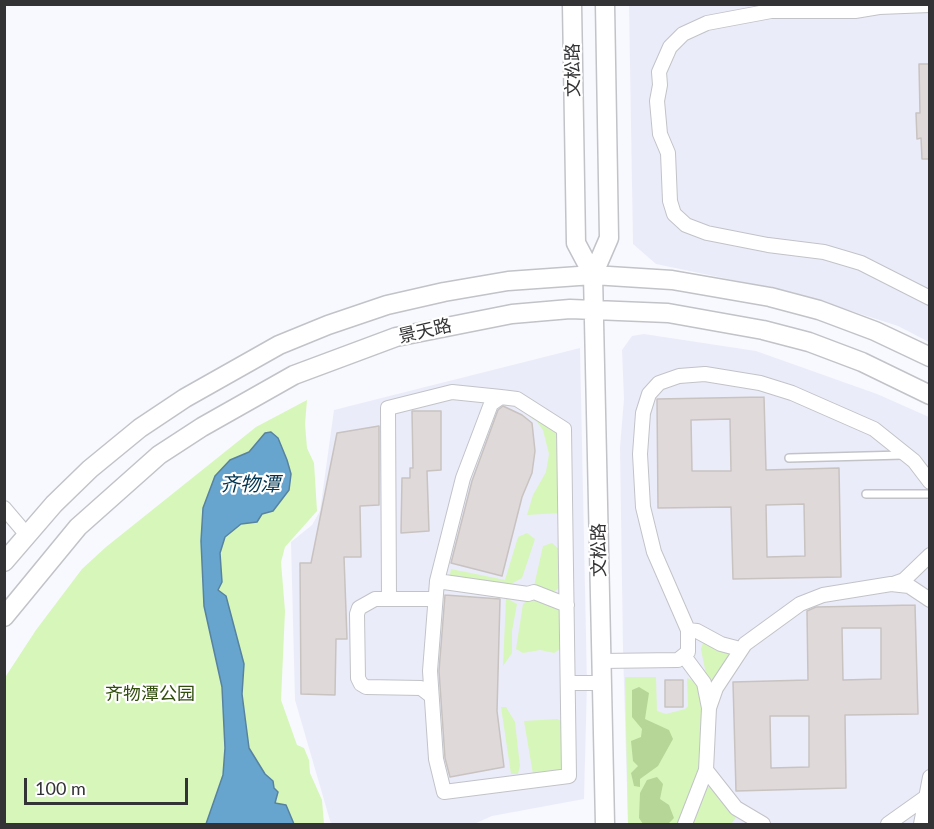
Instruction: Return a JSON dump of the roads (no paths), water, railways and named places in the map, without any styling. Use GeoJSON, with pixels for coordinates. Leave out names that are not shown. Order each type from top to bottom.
{"type":"FeatureCollection","features":[{"type":"Feature","properties":{"kind":"street","name":"文松路"},"geometry":{"type":"LineString","coordinates":[[572,4],[576,243],[592,275],[605,825]]}},
{"type":"Feature","properties":{"kind":"street","name":"文松路"},"geometry":{"type":"LineString","coordinates":[[592,275],[609,238],[605,4]]}},
{"type":"Feature","properties":{"kind":"street"},"geometry":{"type":"LineString","coordinates":[[930,5],[879,7],[855,11],[771,11],[707,23],[683,34],[670,47],[659,72],[657,101],[660,134],[668,153],[670,201],[674,214],[686,225],[706,233],[768,245],[824,252],[861,263],[930,298]]}},
{"type":"Feature","properties":{"kind":"street","name":"景天路"},"geometry":{"type":"LineString","coordinates":[[4,562],[90,469],[140,428],[185,398],[279,345],[387,305],[444,292],[508,280],[592,275],[672,280],[770,297],[819,310],[864,327],[930,357]]}},
{"type":"Feature","properties":{"kind":"street","name":"景天路"},"geometry":{"type":"LineString","coordinates":[[4,617],[78,527],[112,494],[159,455],[202,427],[294,375],[396,337],[512,314],[593,309],[668,313],[763,330],[809,342],[862,362],[930,395]]}},
{"type":"Feature","properties":{"kind":"street"},"geometry":{"type":"LineString","coordinates":[[602,661],[678,660],[688,652],[690,643],[688,630],[654,552],[643,507],[640,481],[642,426],[646,402],[652,388],[667,380],[699,374],[760,383],[844,414],[874,429],[908,455],[930,482]]}},
{"type":"Feature","properties":{"kind":"street"},"geometry":{"type":"LineString","coordinates":[[389,599],[388,408],[452,392],[501,397],[517,399],[564,429],[569,776],[444,792],[436,759],[430,695],[431,627],[437,581],[463,478],[490,404],[501,397]]}},
{"type":"Feature","properties":{"kind":"street"},"geometry":{"type":"LineString","coordinates":[[4,508],[27,535]]}},
{"type":"Feature","properties":{"kind":"street"},"geometry":{"type":"LineString","coordinates":[[709,708],[717,688],[740,650],[774,620],[800,604],[823,595],[904,580],[930,555]]}},
{"type":"Feature","properties":{"kind":"street"},"geometry":{"type":"LineString","coordinates":[[437,581],[528,594],[534,592],[567,605]]}},
{"type":"Feature","properties":{"kind":"street"},"geometry":{"type":"LineString","coordinates":[[891,584],[909,586],[930,600]]}},
{"type":"Feature","properties":{"kind":"street"},"geometry":{"type":"LineString","coordinates":[[430,695],[421,688],[413,686],[366,687],[358,678],[357,614],[366,602],[389,599],[434,599]]}},
{"type":"Feature","properties":{"kind":"street"},"geometry":{"type":"LineString","coordinates":[[688,630],[740,650]]}},
{"type":"Feature","properties":{"kind":"street"},"geometry":{"type":"LineString","coordinates":[[684,656],[704,683],[709,708],[706,770],[685,825]]}},
{"type":"Feature","properties":{"kind":"street"},"geometry":{"type":"LineString","coordinates":[[568,683],[602,683]]}},
{"type":"Feature","properties":{"kind":"street"},"geometry":{"type":"LineString","coordinates":[[706,770],[736,808],[763,825]]}},
{"type":"Feature","properties":{"kind":"street"},"geometry":{"type":"LineString","coordinates":[[921,825],[930,777]]}},
{"type":"Feature","properties":{"kind":"street"},"geometry":{"type":"LineString","coordinates":[[888,825],[926,797]]}},
{"type":"Feature","properties":{"kind":"lane"},"geometry":{"type":"LineString","coordinates":[[789,458],[908,455]]}},
{"type":"Feature","properties":{"kind":"lane"},"geometry":{"type":"LineString","coordinates":[[866,494],[930,494]]}},
{"type":"Feature","properties":{"kind":"water","name":"齐物潭"},"geometry":{"type":"Polygon","coordinates":[[[271,432],[278,438],[287,460],[291,474],[289,490],[273,511],[262,514],[257,522],[241,524],[225,537],[220,553],[222,582],[218,590],[226,596],[244,664],[242,694],[249,748],[265,774],[273,781],[274,788],[278,792],[275,803],[286,805],[294,824],[206,824],[223,775],[225,748],[222,687],[204,606],[201,541],[203,508],[215,476],[230,460],[249,452],[265,433],[271,432]]]}},
{"type":"Feature","properties":{"kind":"park label","name":"齐物潭公园"},"geometry":{"type":"Point","coordinates":[150,694]}}]}
